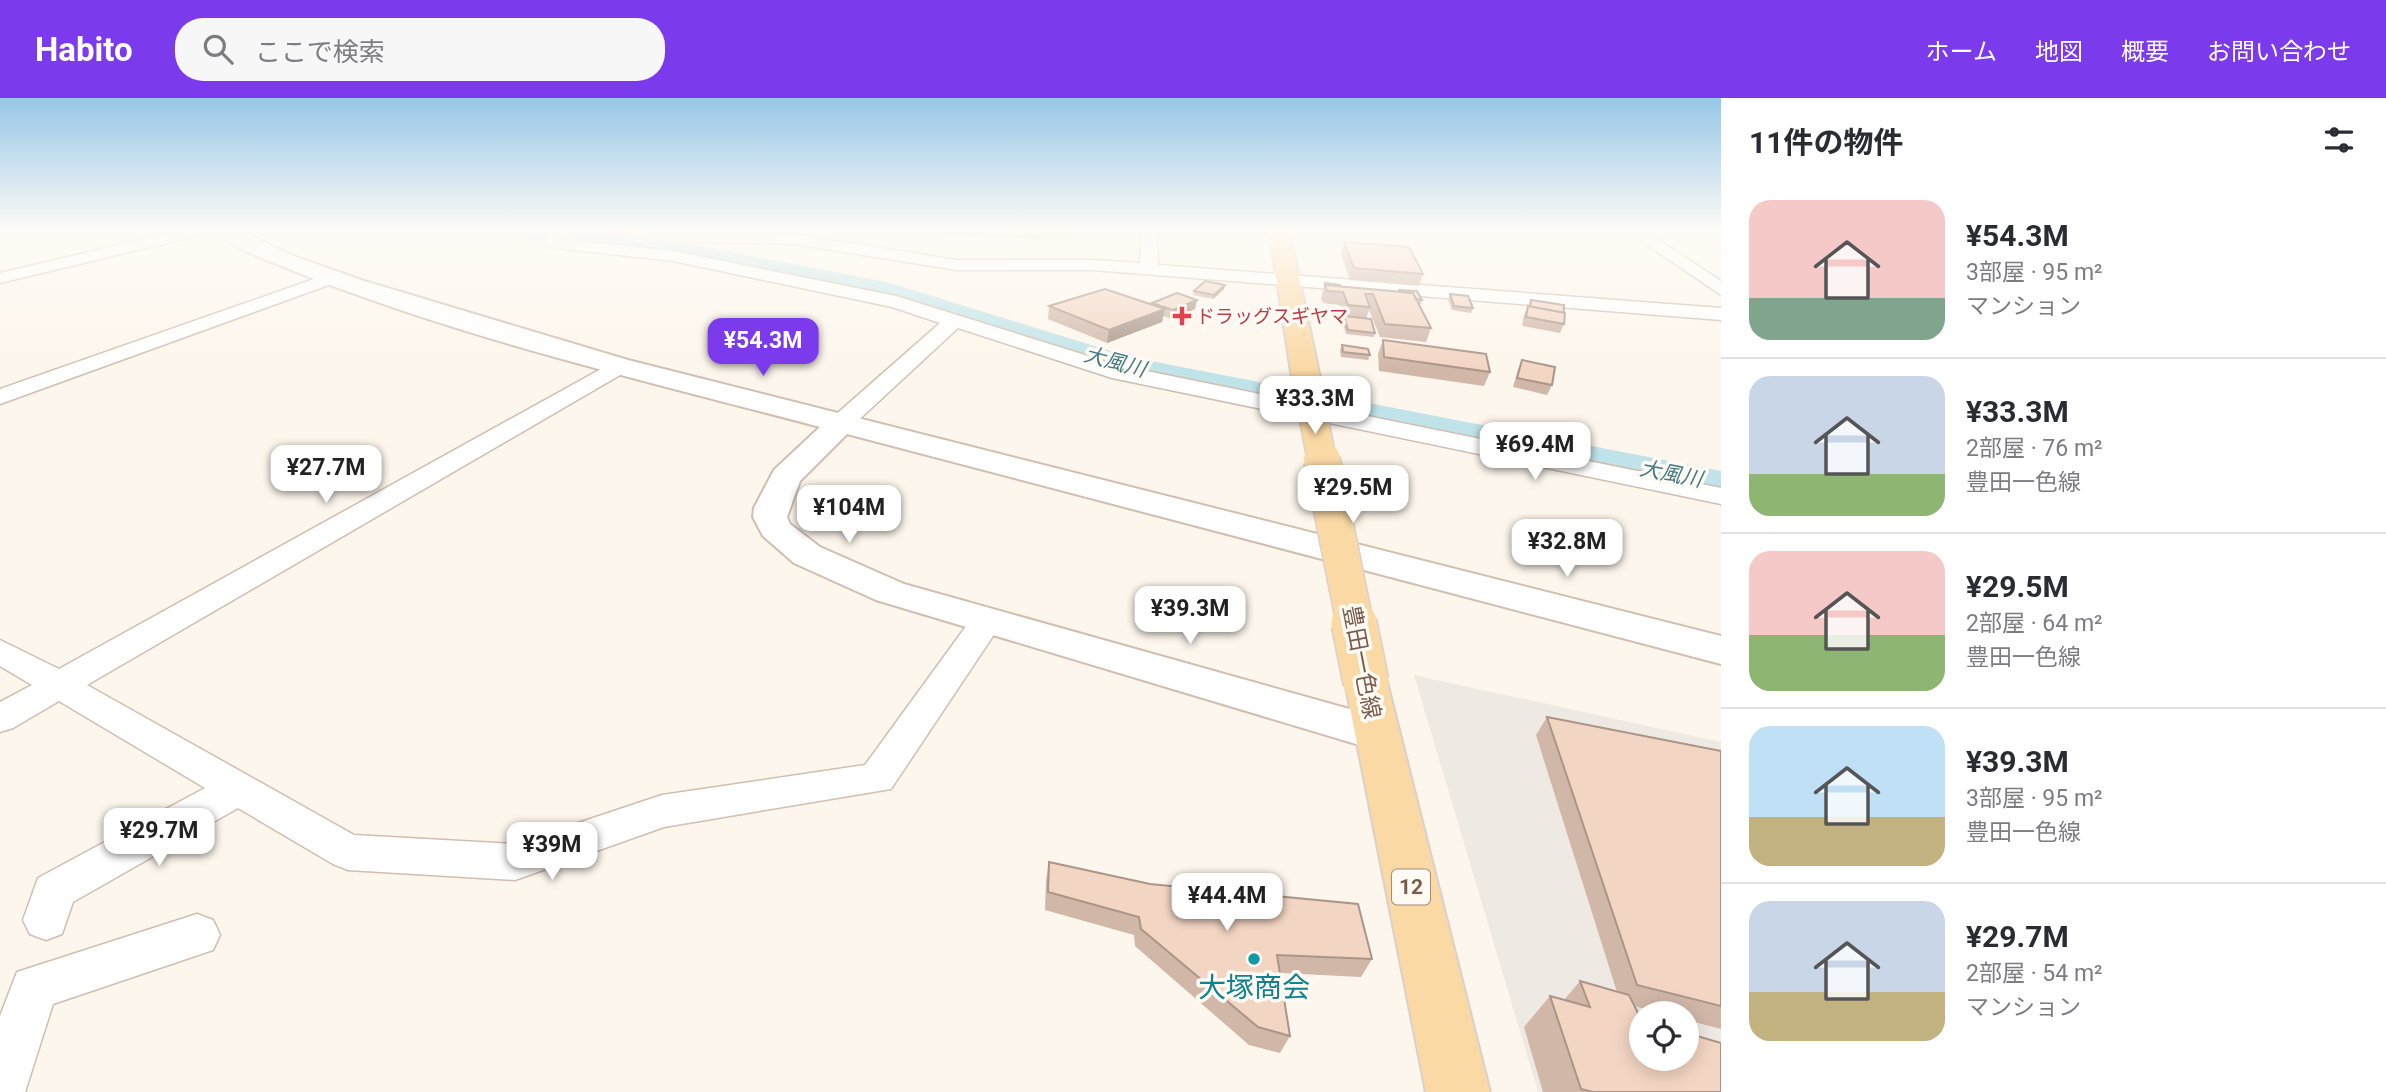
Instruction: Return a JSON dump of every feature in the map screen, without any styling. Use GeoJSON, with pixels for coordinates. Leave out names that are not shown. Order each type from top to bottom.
{"type":"FeatureCollection","features":[{"type":"Feature","properties":{"kind":"main road","name":"豊田一色線"},"geometry":{"type":"LineString","coordinates":[[1287,279],[1376,733],[1458,1092]]}},
{"type":"Feature","properties":{"kind":"street"},"geometry":{"type":"LineString","coordinates":[[327,276],[484,328],[619,366],[1721,650]]}},
{"type":"Feature","properties":{"kind":"street"},"geometry":{"type":"LineString","coordinates":[[776,276],[896,302],[1112,371],[1721,496]]}},
{"type":"Feature","properties":{"kind":"street"},"geometry":{"type":"LineString","coordinates":[[1251,276],[1721,314]]}},
{"type":"Feature","properties":{"kind":"street"},"geometry":{"type":"LineString","coordinates":[[1702,276],[1721,289]]}},
{"type":"Feature","properties":{"kind":"street"},"geometry":{"type":"LineString","coordinates":[[0,397],[331,278]]}},
{"type":"Feature","properties":{"kind":"street"},"geometry":{"type":"LineString","coordinates":[[955,320],[785,477],[771,508],[775,529],[807,555],[890,592],[1376,733]]}},
{"type":"Feature","properties":{"kind":"street"},"geometry":{"type":"LineString","coordinates":[[0,719],[619,366]]}},
{"type":"Feature","properties":{"kind":"street"},"geometry":{"type":"LineString","coordinates":[[0,651],[348,852],[515,862],[662,811],[877,778],[986,621]]}},
{"type":"Feature","properties":{"kind":"street"},"geometry":{"type":"LineString","coordinates":[[46,920],[54,891],[237,789]]}},
{"type":"Feature","properties":{"kind":"street"},"geometry":{"type":"LineString","coordinates":[[0,1088],[34,988],[197,935]]}},
{"type":"Feature","properties":{"kind":"shaded area"},"geometry":{"type":"Polygon","coordinates":[[[1414,675],[1721,742],[1721,1092],[1538,1092],[1414,675]]]}},
{"type":"Feature","properties":{"kind":"building"},"geometry":{"type":"Polygon","coordinates":[[[1205,281],[1225,285],[1214,295],[1194,291],[1205,281]]]}},
{"type":"Feature","properties":{"kind":"building"},"geometry":{"type":"Polygon","coordinates":[[[1325,285],[1413,293],[1431,328],[1385,324],[1373,294],[1365,294],[1370,307],[1348,305],[1343,292],[1327,291],[1325,285]]]}},
{"type":"Feature","properties":{"kind":"building"},"geometry":{"type":"Polygon","coordinates":[[[1105,289],[1165,309],[1109,330],[1049,306],[1105,289]]]}},
{"type":"Feature","properties":{"kind":"building"},"geometry":{"type":"Polygon","coordinates":[[[1399,290],[1417,291],[1422,300],[1416,299],[1413,293],[1399,290]]]}},
{"type":"Feature","properties":{"kind":"building"},"geometry":{"type":"Polygon","coordinates":[[[1177,293],[1197,300],[1173,310],[1152,303],[1177,293]]]}},
{"type":"Feature","properties":{"kind":"building"},"geometry":{"type":"Polygon","coordinates":[[[1450,294],[1468,296],[1473,308],[1454,306],[1450,294]]]}},
{"type":"Feature","properties":{"kind":"building"},"geometry":{"type":"Polygon","coordinates":[[[1531,300],[1564,305],[1564,313],[1530,307],[1531,300]]]}},
{"type":"Feature","properties":{"kind":"building"},"geometry":{"type":"Polygon","coordinates":[[[1528,306],[1565,313],[1564,324],[1526,317],[1528,306]]]}},
{"type":"Feature","properties":{"kind":"building"},"geometry":{"type":"Polygon","coordinates":[[[1344,316],[1371,319],[1375,333],[1348,330],[1344,316]]]}},
{"type":"Feature","properties":{"kind":"building"},"geometry":{"type":"Polygon","coordinates":[[[1383,340],[1486,354],[1490,372],[1384,357],[1383,340]]]}},
{"type":"Feature","properties":{"kind":"building"},"geometry":{"type":"Polygon","coordinates":[[[1342,345],[1368,349],[1370,355],[1343,352],[1342,345]]]}},
{"type":"Feature","properties":{"kind":"building"},"geometry":{"type":"Polygon","coordinates":[[[1522,360],[1555,367],[1552,385],[1517,378],[1522,360]]]}},
{"type":"Feature","properties":{"kind":"building"},"geometry":{"type":"Polygon","coordinates":[[[1547,717],[1721,751],[1721,1006],[1637,985],[1547,717]]]}},
{"type":"Feature","properties":{"kind":"building","name":"大塚商会"},"geometry":{"type":"Polygon","coordinates":[[[1049,862],[1150,884],[1358,904],[1372,959],[1277,955],[1290,1036],[1258,1027],[1141,929],[1139,917],[1048,892],[1049,862]]]}},
{"type":"Feature","properties":{"kind":"building"},"geometry":{"type":"Polygon","coordinates":[[[1580,981],[1629,995],[1632,1001],[1629,1001],[1629,1071],[1699,1071],[1699,1037],[1721,1043],[1721,1092],[1593,1092],[1581,1089],[1550,996],[1590,1007],[1580,981]]]}},
{"type":"Feature","properties":{"kind":"waterway","name":"大風川"},"geometry":{"type":"LineString","coordinates":[[812,276],[890,292],[1123,366],[1721,484]]}},
{"type":"Feature","properties":{"kind":"place","name":"ドラッグスギヤマ"},"geometry":{"type":"Point","coordinates":[1182,316]}},
{"type":"Feature","properties":{"kind":"place","name":"大塚商会"},"geometry":{"type":"Point","coordinates":[1254,959]}}]}
